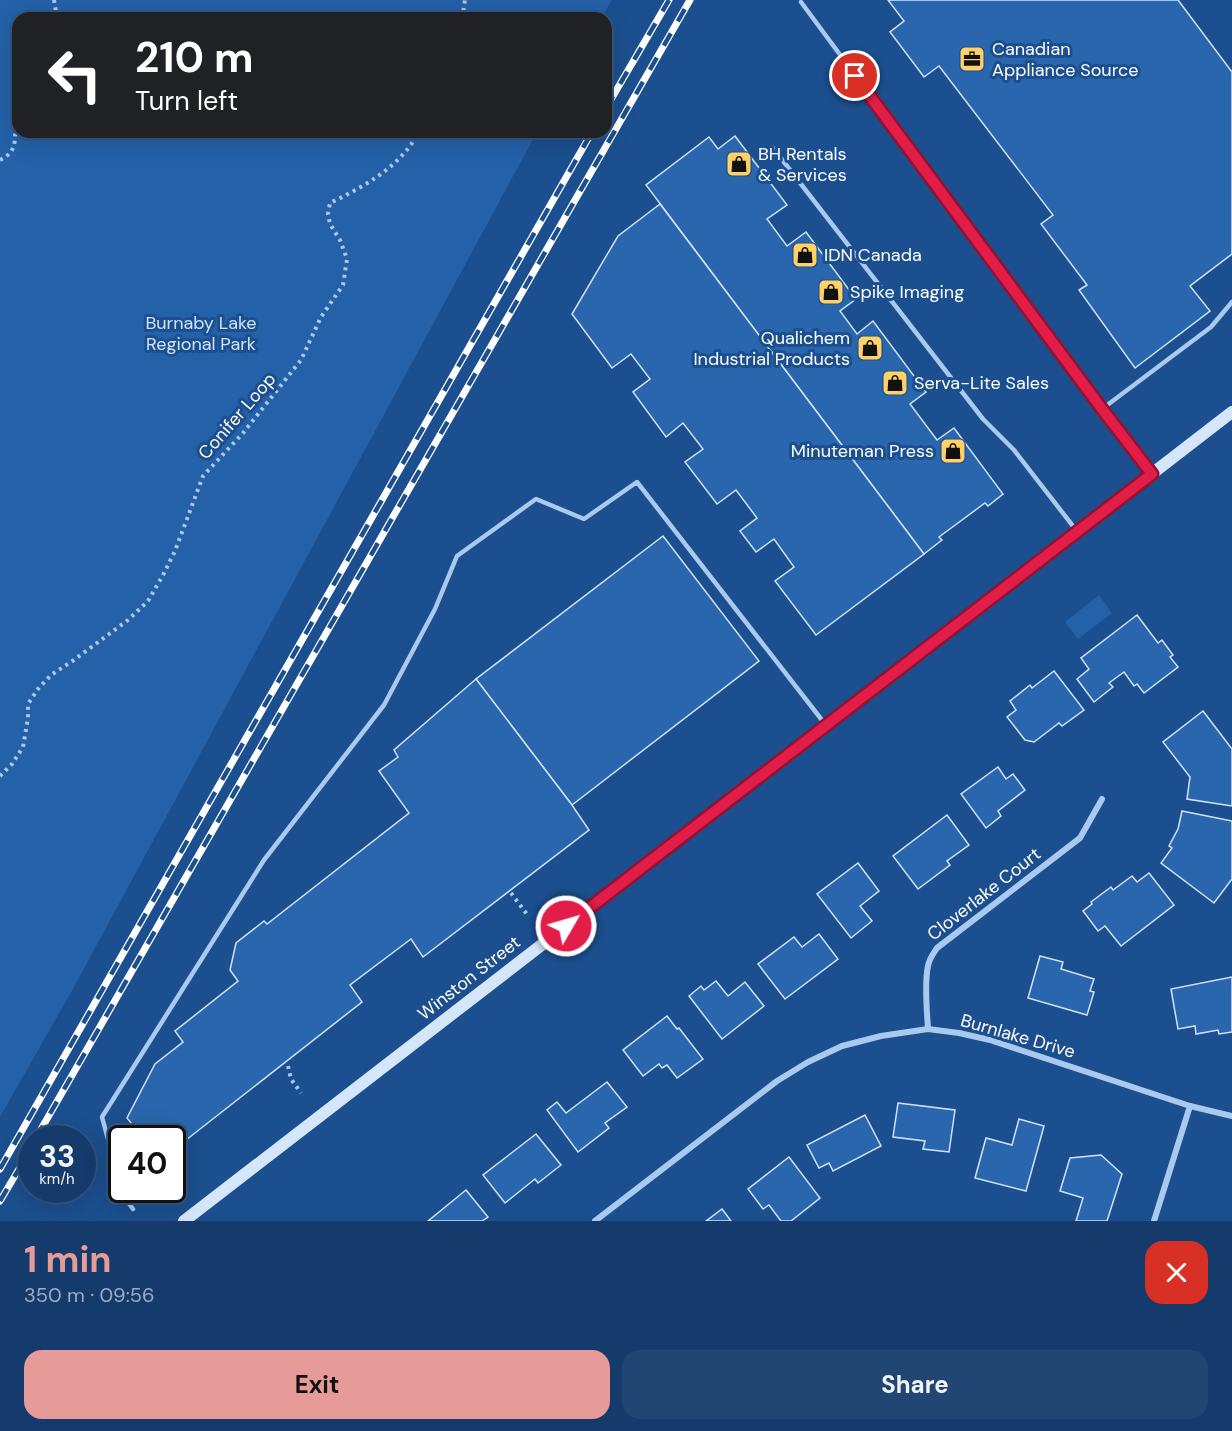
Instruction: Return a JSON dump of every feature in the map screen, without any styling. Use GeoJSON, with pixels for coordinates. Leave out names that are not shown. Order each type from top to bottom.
{"type":"FeatureCollection","features":[{"type":"Feature","properties":{"kind":"street","name":"Winston Street"},"geometry":{"type":"LineString","coordinates":[[184,1221],[1232,412]]}},
{"type":"Feature","properties":{"kind":"street","name":"Cloverlake Court"},"geometry":{"type":"LineString","coordinates":[[928,1029],[927,970],[937,948],[1080,838],[1102,799]]}},
{"type":"Feature","properties":{"kind":"street","name":"Burnlake Drive"},"geometry":{"type":"LineString","coordinates":[[595,1221],[777,1081],[808,1062],[842,1046],[881,1036],[928,1029],[990,1040],[1190,1106],[1232,1116]]}},
{"type":"Feature","properties":{"kind":"street"},"geometry":{"type":"LineString","coordinates":[[1154,1221],[1190,1106]]}},
{"type":"Feature","properties":{"kind":"lane"},"geometry":{"type":"LineString","coordinates":[[801,2],[1152,474]]}},
{"type":"Feature","properties":{"kind":"lane"},"geometry":{"type":"LineString","coordinates":[[773,148],[983,419],[1014,450],[1077,532]]}},
{"type":"Feature","properties":{"kind":"lane"},"geometry":{"type":"LineString","coordinates":[[1102,409],[1210,327],[1232,302]]}},
{"type":"Feature","properties":{"kind":"lane"},"geometry":{"type":"LineString","coordinates":[[133,1209],[110,1178],[112,1154],[102,1116],[264,860],[384,705],[435,609],[457,556],[536,499],[584,519],[637,482],[826,726]]}},
{"type":"Feature","properties":{"kind":"path"},"geometry":{"type":"LineString","coordinates":[[0,160],[12,152],[15,138]]}},
{"type":"Feature","properties":{"kind":"path","name":"Conifer Loop"},"geometry":{"type":"LineString","coordinates":[[0,776],[12,764],[23,747],[28,704],[38,688],[51,675],[128,620],[148,601],[175,551],[203,476],[243,433],[301,360],[321,318],[343,285],[347,260],[340,240],[330,224],[328,214],[330,202],[362,187],[388,169],[416,138]]}},
{"type":"Feature","properties":{"kind":"path"},"geometry":{"type":"LineString","coordinates":[[511,893],[529,917]]}},
{"type":"Feature","properties":{"kind":"path"},"geometry":{"type":"LineString","coordinates":[[288,1066],[291,1079],[301,1093]]}},
{"type":"Feature","properties":{"kind":"green space","name":"Burnaby Lake Regional Park"},"geometry":{"type":"Polygon","coordinates":[[[0,0],[612,0],[605,12],[12,12],[12,138],[534,138],[74,987],[0,1117],[0,0]]]}},
{"type":"Feature","properties":{"kind":"green space"},"geometry":{"type":"Polygon","coordinates":[[[1099,595],[1112,613],[1078,639],[1065,622],[1099,595]]]}},
{"type":"Feature","properties":{"kind":"building"},"geometry":{"type":"Polygon","coordinates":[[[888,0],[1178,0],[1232,72],[1232,254],[1190,286],[1210,311],[1135,368],[1079,290],[1087,285],[1041,224],[1053,215],[939,66],[924,77],[890,32],[904,21],[888,0]]]}},
{"type":"Feature","properties":{"kind":"building"},"geometry":{"type":"Polygon","coordinates":[[[735,136],[787,205],[767,219],[787,246],[806,232],[856,299],[840,311],[857,334],[873,321],[926,392],[910,404],[937,440],[954,428],[1003,494],[988,506],[985,503],[939,537],[942,540],[924,554],[646,185],[709,137],[718,149],[735,136]]]}},
{"type":"Feature","properties":{"kind":"building"},"geometry":{"type":"Polygon","coordinates":[[[660,204],[924,554],[816,635],[775,581],[794,567],[774,539],[756,552],[740,531],[757,518],[736,490],[717,504],[685,462],[703,449],[683,423],[666,437],[633,392],[650,379],[631,354],[612,368],[572,314],[618,236],[660,204]]]}},
{"type":"Feature","properties":{"kind":"building"},"geometry":{"type":"Polygon","coordinates":[[[663,536],[759,661],[572,805],[476,679],[663,536]]]}},
{"type":"Feature","properties":{"kind":"building"},"geometry":{"type":"Polygon","coordinates":[[[1137,615],[1158,643],[1162,640],[1173,655],[1170,657],[1178,667],[1144,693],[1137,684],[1134,686],[1124,672],[1109,683],[1113,687],[1094,702],[1077,679],[1089,669],[1081,658],[1137,615]]]}},
{"type":"Feature","properties":{"kind":"building"},"geometry":{"type":"Polygon","coordinates":[[[1054,671],[1084,710],[1062,726],[1059,723],[1034,742],[1025,740],[1007,717],[1016,710],[1010,701],[1030,685],[1032,688],[1054,671]]]}},
{"type":"Feature","properties":{"kind":"building"},"geometry":{"type":"Polygon","coordinates":[[[476,679],[589,830],[423,957],[411,939],[350,985],[362,1002],[186,1140],[186,1125],[133,1125],[127,1118],[155,1064],[183,1042],[175,1031],[238,981],[230,970],[236,943],[264,921],[267,924],[409,813],[379,771],[398,757],[394,750],[476,679]]]}},
{"type":"Feature","properties":{"kind":"building"},"geometry":{"type":"Polygon","coordinates":[[[1203,711],[1232,749],[1232,806],[1187,799],[1190,777],[1163,742],[1203,711]]]}},
{"type":"Feature","properties":{"kind":"building"},"geometry":{"type":"Polygon","coordinates":[[[998,767],[1006,779],[1013,774],[1025,790],[998,811],[1001,816],[986,828],[961,794],[998,767]]]}},
{"type":"Feature","properties":{"kind":"building"},"geometry":{"type":"Polygon","coordinates":[[[1182,811],[1232,821],[1232,879],[1214,903],[1161,863],[1172,848],[1169,846],[1178,829],[1182,811]]]}},
{"type":"Feature","properties":{"kind":"building"},"geometry":{"type":"Polygon","coordinates":[[[947,815],[969,845],[947,861],[950,865],[918,889],[893,856],[947,815]]]}},
{"type":"Feature","properties":{"kind":"building"},"geometry":{"type":"Polygon","coordinates":[[[858,863],[879,891],[860,906],[872,921],[851,938],[817,894],[858,863]]]}},
{"type":"Feature","properties":{"kind":"building"},"geometry":{"type":"Polygon","coordinates":[[[1149,873],[1174,905],[1121,946],[1105,926],[1098,931],[1083,911],[1111,887],[1113,890],[1132,876],[1137,882],[1149,873]]]}},
{"type":"Feature","properties":{"kind":"building"},"geometry":{"type":"Polygon","coordinates":[[[819,934],[838,959],[785,999],[758,964],[794,937],[802,947],[819,934]]]}},
{"type":"Feature","properties":{"kind":"building"},"geometry":{"type":"Polygon","coordinates":[[[1040,956],[1063,962],[1061,969],[1094,979],[1090,991],[1094,992],[1087,1015],[1028,998],[1040,956]]]}},
{"type":"Feature","properties":{"kind":"building"},"geometry":{"type":"Polygon","coordinates":[[[1232,977],[1232,1032],[1219,1034],[1218,1030],[1196,1034],[1195,1026],[1178,1029],[1171,989],[1232,977]]]}},
{"type":"Feature","properties":{"kind":"building"},"geometry":{"type":"Polygon","coordinates":[[[716,981],[728,996],[745,982],[764,1006],[722,1039],[689,996],[701,986],[704,990],[716,981]]]}},
{"type":"Feature","properties":{"kind":"building"},"geometry":{"type":"Polygon","coordinates":[[[667,1016],[703,1059],[677,1078],[667,1065],[662,1068],[659,1064],[643,1076],[623,1050],[667,1016]]]}},
{"type":"Feature","properties":{"kind":"building"},"geometry":{"type":"Polygon","coordinates":[[[607,1082],[627,1107],[605,1123],[609,1128],[578,1152],[547,1110],[557,1102],[566,1113],[607,1082]]]}},
{"type":"Feature","properties":{"kind":"building"},"geometry":{"type":"Polygon","coordinates":[[[898,1103],[955,1110],[949,1152],[923,1149],[925,1141],[893,1137],[898,1103]]]}},
{"type":"Feature","properties":{"kind":"building"},"geometry":{"type":"Polygon","coordinates":[[[865,1115],[881,1146],[833,1171],[829,1163],[819,1168],[807,1145],[865,1115]]]}},
{"type":"Feature","properties":{"kind":"building"},"geometry":{"type":"Polygon","coordinates":[[[1019,1119],[1044,1126],[1026,1191],[975,1178],[986,1138],[1012,1145],[1019,1119]]]}},
{"type":"Feature","properties":{"kind":"building"},"geometry":{"type":"Polygon","coordinates":[[[536,1134],[561,1165],[538,1183],[535,1179],[505,1203],[483,1175],[536,1134]]]}},
{"type":"Feature","properties":{"kind":"building"},"geometry":{"type":"Polygon","coordinates":[[[1101,1155],[1122,1174],[1107,1221],[1076,1221],[1083,1198],[1060,1191],[1070,1158],[1101,1155]]]}},
{"type":"Feature","properties":{"kind":"building"},"geometry":{"type":"Polygon","coordinates":[[[789,1157],[820,1198],[791,1221],[781,1221],[769,1205],[763,1209],[748,1189],[789,1157]]]}},
{"type":"Feature","properties":{"kind":"building"},"geometry":{"type":"Polygon","coordinates":[[[466,1190],[488,1217],[482,1221],[428,1221],[466,1190]]]}},
{"type":"Feature","properties":{"kind":"building"},"geometry":{"type":"Polygon","coordinates":[[[722,1209],[731,1221],[706,1221],[722,1209]]]}},
{"type":"Feature","properties":{"kind":"railway"},"geometry":{"type":"LineString","coordinates":[[612,98],[669,0]]}},
{"type":"Feature","properties":{"kind":"railway"},"geometry":{"type":"LineString","coordinates":[[612,136],[690,0]]}},
{"type":"Feature","properties":{"kind":"railway"},"geometry":{"type":"LineString","coordinates":[[0,1169],[589,138]]}},
{"type":"Feature","properties":{"kind":"railway"},"geometry":{"type":"LineString","coordinates":[[43,1125],[611,138]]}},
{"type":"Feature","properties":{"kind":"railway"},"geometry":{"type":"LineString","coordinates":[[0,1201],[18,1171]]}},
{"type":"Feature","properties":{"kind":"place","name":"Canadian Appliance Source"},"geometry":{"type":"Point","coordinates":[972,59]}},
{"type":"Feature","properties":{"kind":"place","name":"BH Rentals & Services"},"geometry":{"type":"Point","coordinates":[739,164]}},
{"type":"Feature","properties":{"kind":"place","name":"IDN Canada"},"geometry":{"type":"Point","coordinates":[805,255]}},
{"type":"Feature","properties":{"kind":"place","name":"Spike Imaging"},"geometry":{"type":"Point","coordinates":[831,292]}},
{"type":"Feature","properties":{"kind":"place","name":"Qualichem Industrial Products"},"geometry":{"type":"Point","coordinates":[870,348]}},
{"type":"Feature","properties":{"kind":"place","name":"Serva-Lite Sales"},"geometry":{"type":"Point","coordinates":[895,383]}},
{"type":"Feature","properties":{"kind":"place","name":"Minuteman Press"},"geometry":{"type":"Point","coordinates":[953,451]}},
{"type":"Feature","properties":{"kind":"route"},"geometry":{"type":"LineString","coordinates":[[566,926],[1152,474],[855,76]]}}]}
